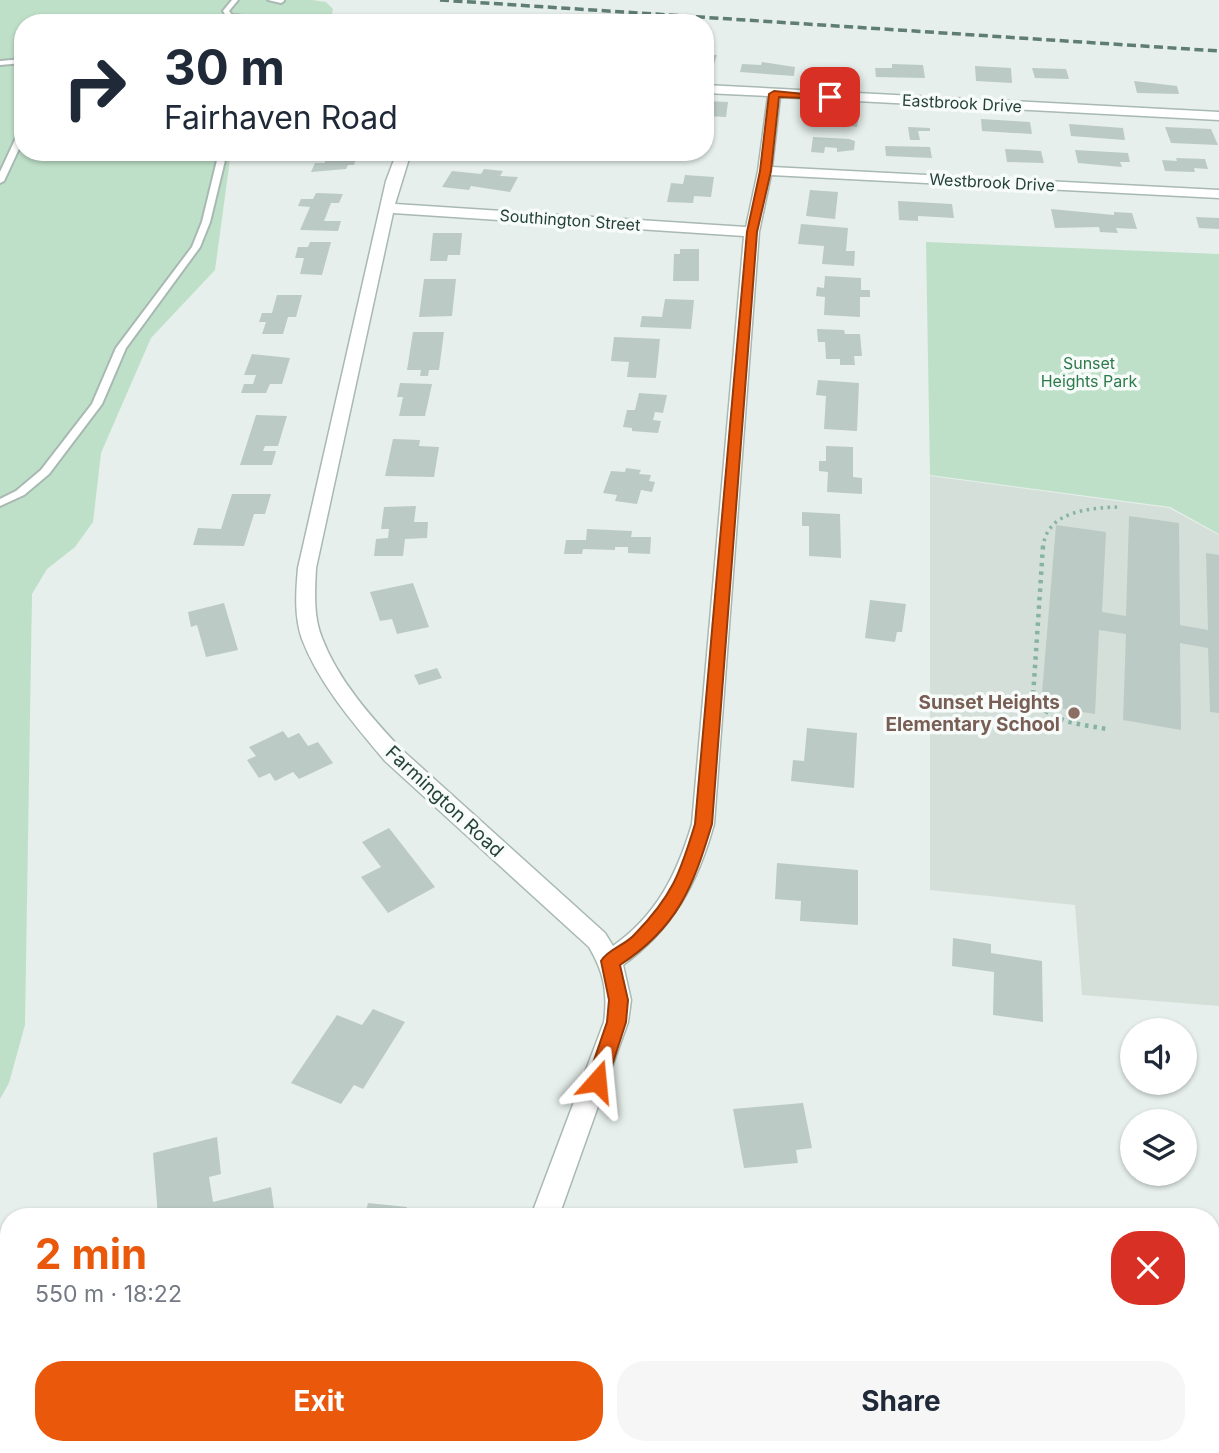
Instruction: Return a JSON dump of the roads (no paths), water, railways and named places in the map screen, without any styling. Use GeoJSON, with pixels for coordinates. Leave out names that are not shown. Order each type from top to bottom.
{"type":"FeatureCollection","features":[{"type":"Feature","properties":{"kind":"street","name":"Eastbrook Drive"},"geometry":{"type":"LineString","coordinates":[[714,90],[1219,116]]}},
{"type":"Feature","properties":{"kind":"street"},"geometry":{"type":"LineString","coordinates":[[610,961],[640,942],[673,902],[687,878],[703,824],[752,232],[765,171],[774,94]]}},
{"type":"Feature","properties":{"kind":"street","name":"Farmington Road"},"geometry":{"type":"LineString","coordinates":[[401,161],[387,208],[307,568],[305,602],[311,637],[335,681],[393,755],[581,923],[597,940],[610,961],[619,1000],[616,1022],[548,1208]]}},
{"type":"Feature","properties":{"kind":"street","name":"Westbrook Drive"},"geometry":{"type":"LineString","coordinates":[[765,171],[1219,194]]}},
{"type":"Feature","properties":{"kind":"street","name":"Southington Street"},"geometry":{"type":"LineString","coordinates":[[387,208],[752,232]]}},
{"type":"Feature","properties":{"kind":"lane"},"geometry":{"type":"LineString","coordinates":[[228,14],[226,11],[235,0]]}},
{"type":"Feature","properties":{"kind":"lane"},"geometry":{"type":"LineString","coordinates":[[271,0],[281,1]]}},
{"type":"Feature","properties":{"kind":"lane"},"geometry":{"type":"LineString","coordinates":[[0,181],[14,151]]}},
{"type":"Feature","properties":{"kind":"lane"},"geometry":{"type":"LineString","coordinates":[[0,503],[20,493],[45,472],[97,404],[121,348],[196,247],[206,222],[221,161]]}},
{"type":"Feature","properties":{"kind":"railway"},"geometry":{"type":"LineString","coordinates":[[440,0],[654,14]]}},
{"type":"Feature","properties":{"kind":"railway"},"geometry":{"type":"LineString","coordinates":[[714,18],[1219,51]]}},
{"type":"Feature","properties":{"kind":"place","name":"Sunset Heights Elementary School"},"geometry":{"type":"Point","coordinates":[1074,713]}},
{"type":"Feature","properties":{"kind":"park label","name":"Sunset Heights Park"},"geometry":{"type":"Point","coordinates":[1089,372]}}]}
